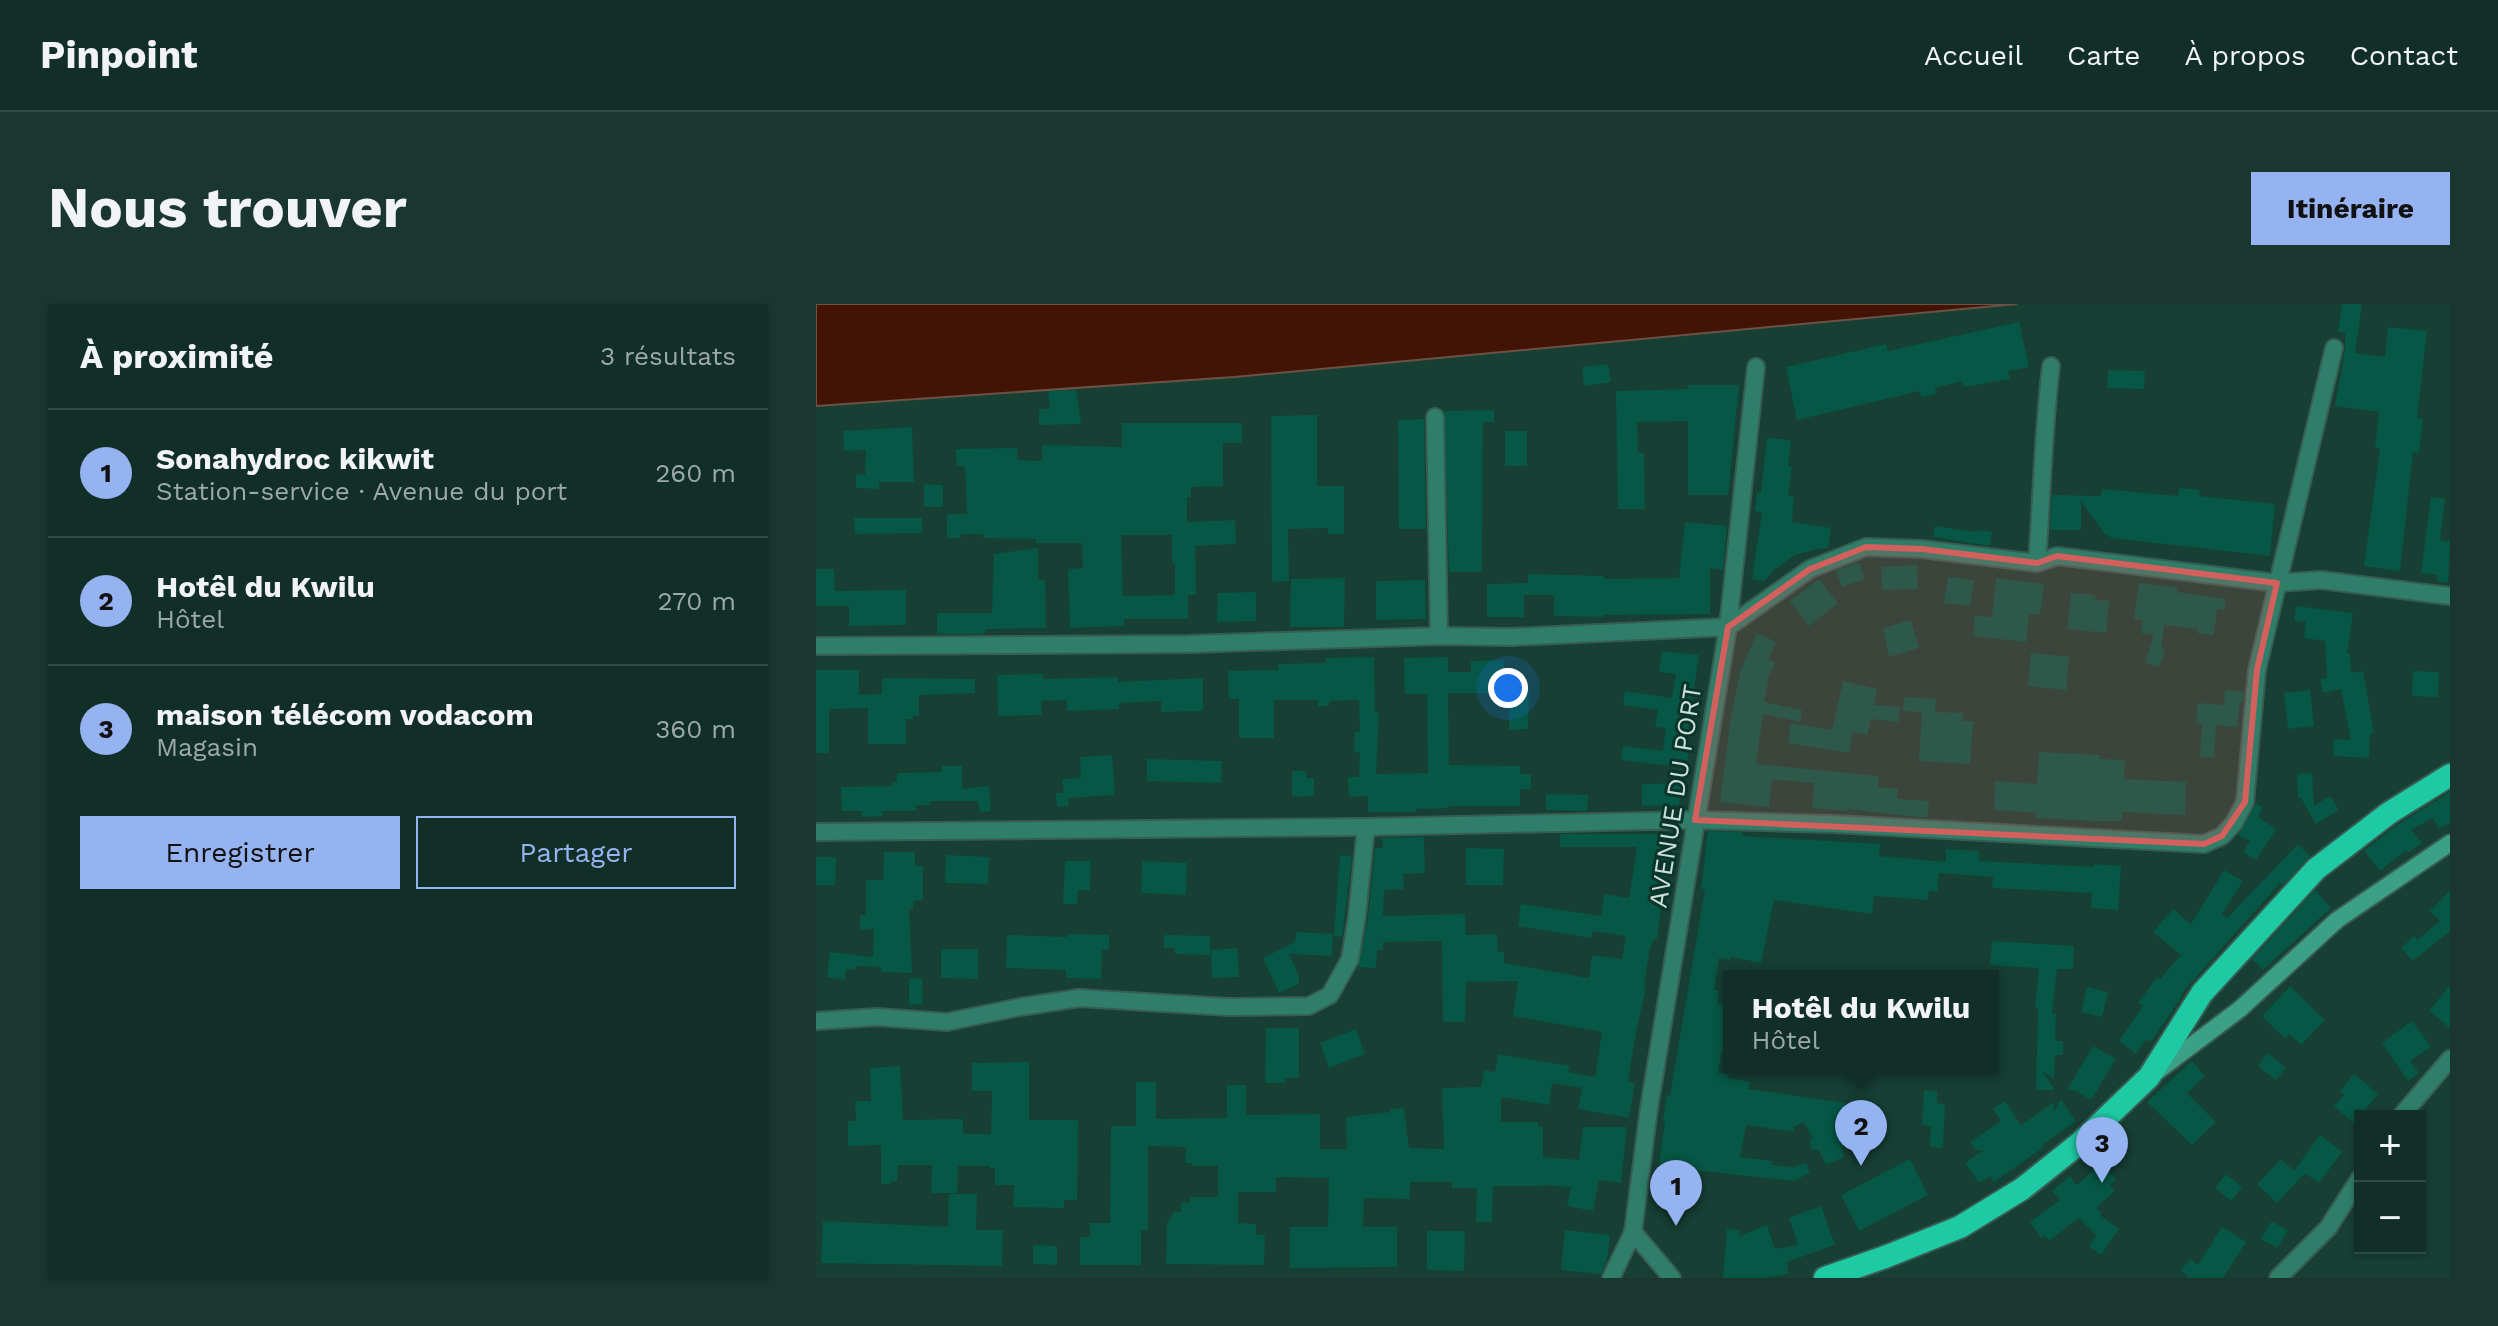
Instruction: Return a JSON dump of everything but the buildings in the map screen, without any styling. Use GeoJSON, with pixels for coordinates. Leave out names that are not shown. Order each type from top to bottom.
{"type":"FeatureCollection","features":[{"type":"Feature","properties":{"kind":"highway"},"geometry":{"type":"LineString","coordinates":[[1825,1278],[1960,1227],[2022,1189],[2081,1142],[2149,1077],[2202,993],[2316,869],[2389,813],[2450,775]]}},
{"type":"Feature","properties":{"kind":"main road"},"geometry":{"type":"LineString","coordinates":[[2149,1077],[2240,1009],[2337,920],[2450,843]]}},
{"type":"Feature","properties":{"kind":"street"},"geometry":{"type":"LineString","coordinates":[[816,832],[1366,827],[1695,820],[1834,824],[2204,844],[2222,836],[2234,823],[2245,802],[2257,670],[2334,348]]}},
{"type":"Feature","properties":{"kind":"street"},"geometry":{"type":"LineString","coordinates":[[2037,563],[2044,422],[2051,366]]}},
{"type":"Feature","properties":{"kind":"street","name":"AVENUE DU PORT"},"geometry":{"type":"LineString","coordinates":[[1611,1278],[1633,1232],[1649,1108],[1728,627],[1756,367]]}},
{"type":"Feature","properties":{"kind":"street"},"geometry":{"type":"LineString","coordinates":[[1435,417],[1439,636]]}},
{"type":"Feature","properties":{"kind":"street"},"geometry":{"type":"LineString","coordinates":[[816,646],[1190,644],[1439,636],[1512,637],[1728,627],[1810,569],[1866,547],[1922,549],[2037,563],[2057,556],[2277,583],[2321,580],[2450,596]]}},
{"type":"Feature","properties":{"kind":"street"},"geometry":{"type":"LineString","coordinates":[[816,1021],[877,1017],[947,1022],[1079,998],[1229,1007],[1309,1006],[1330,995],[1350,959],[1366,827]]}},
{"type":"Feature","properties":{"kind":"street"},"geometry":{"type":"LineString","coordinates":[[2406,1110],[2450,1059]]}},
{"type":"Feature","properties":{"kind":"street"},"geometry":{"type":"LineString","coordinates":[[2278,1278],[2328,1228],[2357,1182]]}},
{"type":"Feature","properties":{"kind":"street"},"geometry":{"type":"LineString","coordinates":[[1633,1232],[1672,1278]]}},
{"type":"Feature","properties":{"kind":"highlighted area"},"geometry":{"type":"Polygon","coordinates":[[[1866,547],[1922,549],[2037,563],[2057,556],[2277,583],[2257,670],[2245,802],[2222,836],[2204,844],[1695,820],[1728,627],[1810,569],[1866,547]]]}},
{"type":"Feature","properties":{"kind":"shaded area"},"geometry":{"type":"Polygon","coordinates":[[[816,304],[2017,304],[1234,377],[816,406],[816,304]]]}},
{"type":"Feature","properties":{"kind":"place","name":"Hotêl du Kwilu"},"geometry":{"type":"Point","coordinates":[1861,1166]}},
{"type":"Feature","properties":{"kind":"place","name":"maison télécom vodacom"},"geometry":{"type":"Point","coordinates":[2102,1183]}},
{"type":"Feature","properties":{"kind":"place","name":"Sonahydroc kikwit"},"geometry":{"type":"Point","coordinates":[1676,1226]}}]}
